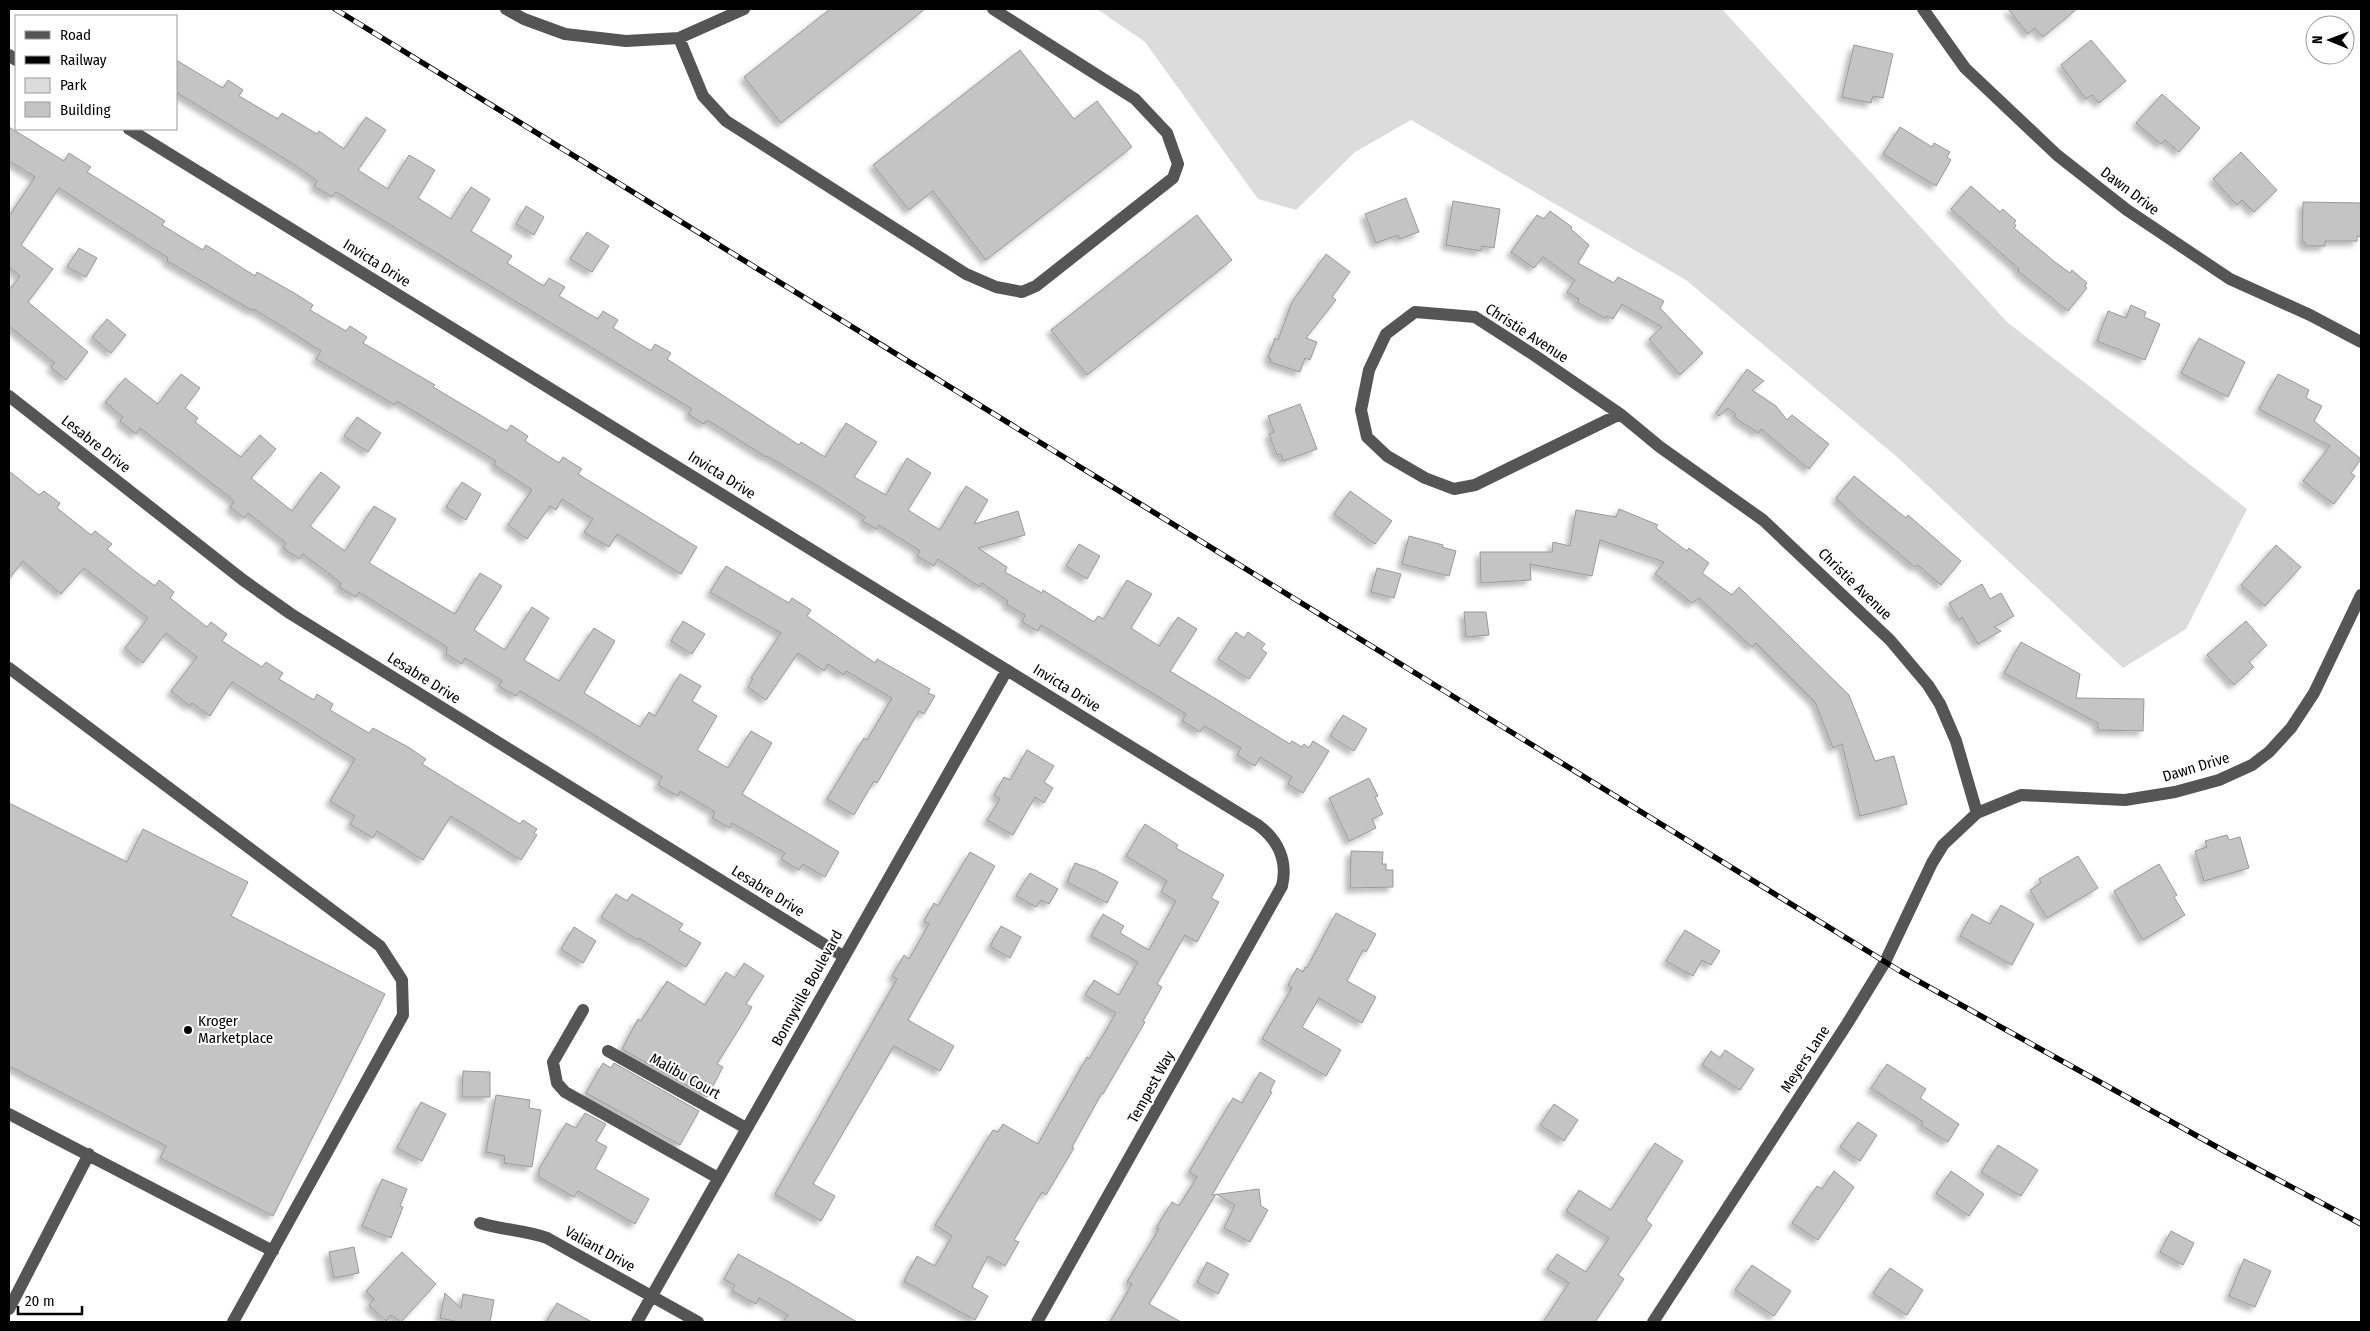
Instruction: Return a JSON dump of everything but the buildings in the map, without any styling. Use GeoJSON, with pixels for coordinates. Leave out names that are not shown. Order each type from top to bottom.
{"type":"FeatureCollection","features":[{"type":"Feature","properties":{"kind":"street"},"geometry":{"type":"LineString","coordinates":[[506,9],[524,19],[565,34],[626,41],[679,38],[744,9]]}},
{"type":"Feature","properties":{"kind":"street"},"geometry":{"type":"LineString","coordinates":[[679,38],[703,96],[726,121],[966,274],[996,287],[1022,292],[1036,286],[1173,178],[1178,164],[1167,133],[1135,99],[993,9]]}},
{"type":"Feature","properties":{"kind":"street","name":"Dawn Drive"},"geometry":{"type":"LineString","coordinates":[[1923,9],[1964,68],[2057,156],[2127,210],[2162,236],[2230,279],[2310,315],[2361,342]]}},
{"type":"Feature","properties":{"kind":"street","name":"Invicta Drive"},"geometry":{"type":"LineString","coordinates":[[131,130],[1258,825],[1273,839],[1284,864]]}},
{"type":"Feature","properties":{"kind":"street","name":"Christie Avenue"},"geometry":{"type":"LineString","coordinates":[[1620,414],[1475,485],[1454,489],[1426,478],[1387,456],[1367,437],[1361,410],[1369,370],[1386,334],[1415,312],[1475,317],[1534,355],[1620,414],[1660,446],[1763,520],[1890,640],[1912,665],[1940,704],[1956,741],[1977,813]]}},
{"type":"Feature","properties":{"kind":"street","name":"Lesabre Drive"},"geometry":{"type":"LineString","coordinates":[[9,396],[243,580],[291,614],[843,956]]}},
{"type":"Feature","properties":{"kind":"street","name":"Dawn Drive"},"geometry":{"type":"LineString","coordinates":[[1977,813],[2021,795],[2124,800],[2176,792],[2219,780],[2245,769],[2269,752],[2291,728],[2314,694],[2361,595]]}},
{"type":"Feature","properties":{"kind":"street"},"geometry":{"type":"LineString","coordinates":[[9,668],[380,946],[402,980],[403,1015],[232,1322]]}},
{"type":"Feature","properties":{"kind":"street","name":"Bonnyville Boulevard"},"geometry":{"type":"LineString","coordinates":[[637,1322],[1007,670]]}},
{"type":"Feature","properties":{"kind":"street","name":"Meyers Lane"},"geometry":{"type":"LineString","coordinates":[[1653,1322],[1847,1024],[1885,962],[1939,851],[1977,813]]}},
{"type":"Feature","properties":{"kind":"street","name":"Tempest Way"},"geometry":{"type":"LineString","coordinates":[[1037,1322],[1269,911],[1282,886],[1284,864]]}},
{"type":"Feature","properties":{"kind":"street"},"geometry":{"type":"LineString","coordinates":[[583,1010],[553,1062],[557,1083],[565,1092],[718,1178]]}},
{"type":"Feature","properties":{"kind":"street","name":"Malibu Court"},"geometry":{"type":"LineString","coordinates":[[608,1051],[746,1128]]}},
{"type":"Feature","properties":{"kind":"street"},"geometry":{"type":"LineString","coordinates":[[9,1114],[273,1251]]}},
{"type":"Feature","properties":{"kind":"street"},"geometry":{"type":"LineString","coordinates":[[9,1309],[89,1154]]}},
{"type":"Feature","properties":{"kind":"street","name":"Valiant Drive"},"geometry":{"type":"LineString","coordinates":[[480,1223],[495,1228],[530,1232],[547,1238],[698,1322]]}},
{"type":"Feature","properties":{"kind":"green space"},"geometry":{"type":"Polygon","coordinates":[[[1097,9],[1722,9],[2007,322],[2247,509],[2186,629],[2123,668],[1896,456],[1686,280],[1411,120],[1355,152],[1296,210],[1258,199],[1145,42],[1097,9]]]}},
{"type":"Feature","properties":{"kind":"railway"},"geometry":{"type":"LineString","coordinates":[[335,9],[1900,971],[2226,1152],[2361,1224]]}},
{"type":"Feature","properties":{"kind":"place","name":"Kroger Marketplace"},"geometry":{"type":"Point","coordinates":[188,1030]}}]}
